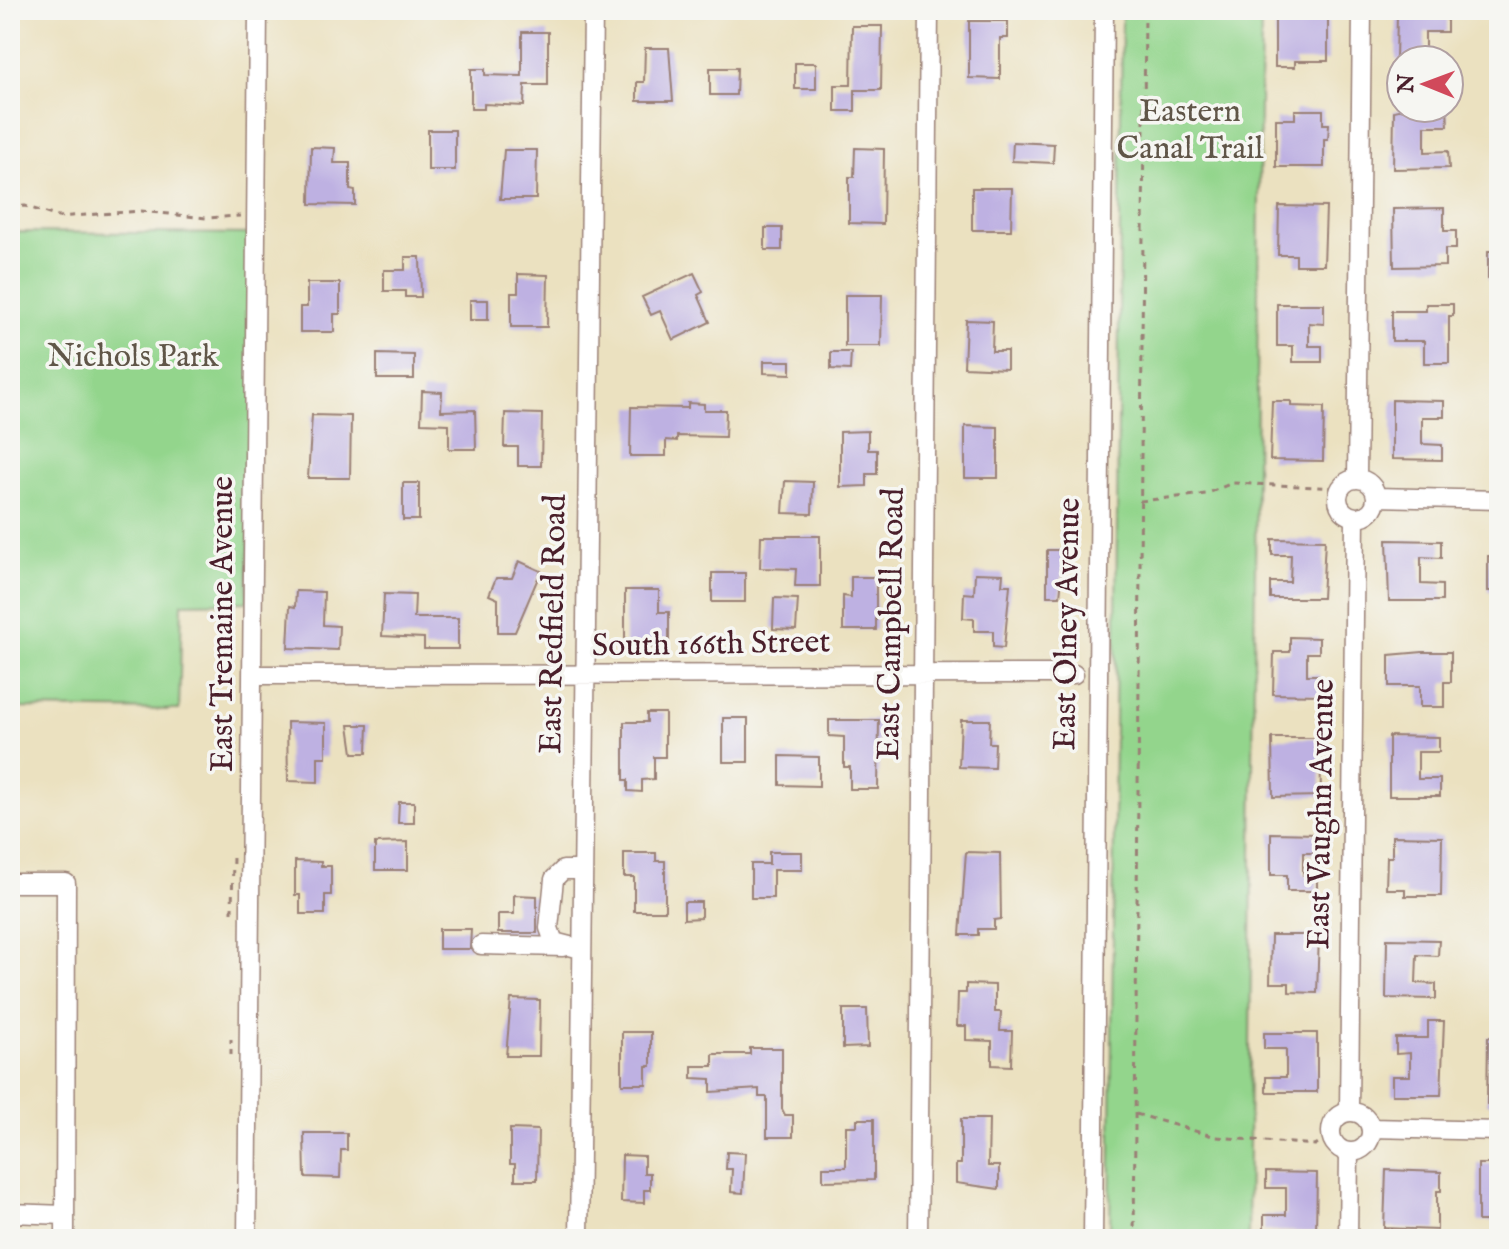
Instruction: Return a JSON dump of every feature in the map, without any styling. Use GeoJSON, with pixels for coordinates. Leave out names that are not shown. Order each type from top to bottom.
{"type":"FeatureCollection","features":[{"type":"Feature","properties":{"kind":"street","name":"East Tremaine Avenue"},"geometry":{"type":"LineString","coordinates":[[247,1239],[258,10]]}},
{"type":"Feature","properties":{"kind":"street","name":"East Redfield Road"},"geometry":{"type":"LineString","coordinates":[[579,1239],[572,948],[582,870],[593,10]]}},
{"type":"Feature","properties":{"kind":"street","name":"East Campbell Road"},"geometry":{"type":"LineString","coordinates":[[918,1239],[929,10]]}},
{"type":"Feature","properties":{"kind":"street","name":"East Olney Avenue"},"geometry":{"type":"LineString","coordinates":[[1093,1239],[1104,10]]}},
{"type":"Feature","properties":{"kind":"street"},"geometry":{"type":"LineString","coordinates":[[1357,479],[1362,10]]}},
{"type":"Feature","properties":{"kind":"street"},"geometry":{"type":"LineString","coordinates":[[1340,488],[1357,479]]}},
{"type":"Feature","properties":{"kind":"street"},"geometry":{"type":"LineString","coordinates":[[1355,518],[1370,512],[1376,497],[1372,486],[1357,479]]}},
{"type":"Feature","properties":{"kind":"street","name":"East Vaughn Avenue"},"geometry":{"type":"LineString","coordinates":[[1340,488],[1340,507],[1355,518],[1349,1111]]}},
{"type":"Feature","properties":{"kind":"street"},"geometry":{"type":"LineString","coordinates":[[1376,497],[1499,500]]}},
{"type":"Feature","properties":{"kind":"street","name":"South 166th Street"},"geometry":{"type":"LineString","coordinates":[[252,675],[1074,674]]}},
{"type":"Feature","properties":{"kind":"street"},"geometry":{"type":"LineString","coordinates":[[572,948],[549,935],[550,888],[563,870],[582,870]]}},
{"type":"Feature","properties":{"kind":"street"},"geometry":{"type":"LineString","coordinates":[[10,883],[66,883],[65,1239]]}},
{"type":"Feature","properties":{"kind":"street"},"geometry":{"type":"LineString","coordinates":[[481,945],[572,948]]}},
{"type":"Feature","properties":{"kind":"street"},"geometry":{"type":"LineString","coordinates":[[1349,1111],[1363,1115],[1371,1128],[1366,1145],[1349,1152],[1337,1147],[1331,1135],[1333,1122],[1349,1111]]}},
{"type":"Feature","properties":{"kind":"street"},"geometry":{"type":"LineString","coordinates":[[1371,1128],[1499,1131]]}},
{"type":"Feature","properties":{"kind":"street"},"geometry":{"type":"LineString","coordinates":[[1348,1239],[1349,1152]]}},
{"type":"Feature","properties":{"kind":"street"},"geometry":{"type":"LineString","coordinates":[[10,1213],[65,1215]]}},
{"type":"Feature","properties":{"kind":"path"},"geometry":{"type":"LineString","coordinates":[[1134,1239],[1145,10]]}},
{"type":"Feature","properties":{"kind":"path"},"geometry":{"type":"LineString","coordinates":[[10,207],[25,206],[58,217],[141,211],[198,218],[243,216]]}},
{"type":"Feature","properties":{"kind":"path"},"geometry":{"type":"LineString","coordinates":[[1140,501],[1206,494],[1232,483],[1340,488]]}},
{"type":"Feature","properties":{"kind":"path"},"geometry":{"type":"LineString","coordinates":[[1136,1114],[1216,1137],[1315,1145],[1331,1135]]}},
{"type":"Feature","properties":{"kind":"green space","name":"Eastern Canal Trail"},"geometry":{"type":"Polygon","coordinates":[[[1122,10],[1261,10],[1248,1239],[1110,1239],[1122,10]]]}},
{"type":"Feature","properties":{"kind":"green space","name":"Nichols Park"},"geometry":{"type":"Polygon","coordinates":[[[10,232],[260,234],[247,602],[182,603],[179,710],[10,708],[10,232]]]}},
{"type":"Feature","properties":{"kind":"building"},"geometry":{"type":"Polygon","coordinates":[[[1275,10],[1328,10],[1328,61],[1295,61],[1295,67],[1275,67],[1275,10]]]}},
{"type":"Feature","properties":{"kind":"building"},"geometry":{"type":"Polygon","coordinates":[[[1397,15],[1447,16],[1447,32],[1425,32],[1425,44],[1396,44],[1397,15]]]}},
{"type":"Feature","properties":{"kind":"building"},"geometry":{"type":"Polygon","coordinates":[[[969,21],[1008,21],[1008,38],[1000,38],[1000,79],[969,78],[969,21]]]}},
{"type":"Feature","properties":{"kind":"building"},"geometry":{"type":"Polygon","coordinates":[[[852,26],[882,26],[881,90],[855,90],[855,111],[835,111],[835,85],[851,85],[852,26]]]}},
{"type":"Feature","properties":{"kind":"building"},"geometry":{"type":"Polygon","coordinates":[[[522,32],[548,32],[548,85],[525,85],[524,106],[484,104],[484,109],[471,109],[471,69],[485,69],[485,75],[522,76],[522,32]]]}},
{"type":"Feature","properties":{"kind":"building"},"geometry":{"type":"Polygon","coordinates":[[[645,48],[669,48],[673,101],[637,101],[637,82],[644,82],[645,48]]]}},
{"type":"Feature","properties":{"kind":"building"},"geometry":{"type":"Polygon","coordinates":[[[795,63],[816,63],[816,89],[795,89],[795,63]]]}},
{"type":"Feature","properties":{"kind":"building"},"geometry":{"type":"Polygon","coordinates":[[[710,68],[737,68],[736,95],[710,95],[710,68]]]}},
{"type":"Feature","properties":{"kind":"building"},"geometry":{"type":"Polygon","coordinates":[[[1295,110],[1323,110],[1323,124],[1329,124],[1328,139],[1324,139],[1324,167],[1276,167],[1276,119],[1295,119],[1295,110]]]}},
{"type":"Feature","properties":{"kind":"building"},"geometry":{"type":"Polygon","coordinates":[[[1394,124],[1448,124],[1425,126],[1425,152],[1448,151],[1449,168],[1393,169],[1394,124]]]}},
{"type":"Feature","properties":{"kind":"building"},"geometry":{"type":"Polygon","coordinates":[[[428,130],[455,130],[455,170],[428,170],[428,130]]]}},
{"type":"Feature","properties":{"kind":"building"},"geometry":{"type":"Polygon","coordinates":[[[1013,142],[1054,144],[1053,163],[1012,161],[1013,142]]]}},
{"type":"Feature","properties":{"kind":"building"},"geometry":{"type":"Polygon","coordinates":[[[311,147],[335,148],[334,163],[350,163],[350,190],[355,191],[355,205],[310,204],[311,147]]]}},
{"type":"Feature","properties":{"kind":"building"},"geometry":{"type":"Polygon","coordinates":[[[855,148],[884,149],[883,224],[849,223],[849,177],[854,177],[855,148]]]}},
{"type":"Feature","properties":{"kind":"building"},"geometry":{"type":"Polygon","coordinates":[[[504,150],[537,150],[536,199],[500,199],[504,150]]]}},
{"type":"Feature","properties":{"kind":"building"},"geometry":{"type":"Polygon","coordinates":[[[972,188],[1012,188],[1011,230],[972,230],[972,188]]]}},
{"type":"Feature","properties":{"kind":"building"},"geometry":{"type":"Polygon","coordinates":[[[1279,206],[1326,207],[1324,265],[1296,265],[1296,255],[1278,255],[1279,206]]]}},
{"type":"Feature","properties":{"kind":"building"},"geometry":{"type":"Polygon","coordinates":[[[1444,208],[1444,231],[1456,231],[1456,249],[1445,249],[1445,266],[1394,267],[1393,209],[1444,208]]]}},
{"type":"Feature","properties":{"kind":"building"},"geometry":{"type":"Polygon","coordinates":[[[765,228],[782,228],[782,250],[765,250],[765,228]]]}},
{"type":"Feature","properties":{"kind":"building"},"geometry":{"type":"Polygon","coordinates":[[[1488,251],[1499,251],[1499,278],[1488,279],[1488,251]]]}},
{"type":"Feature","properties":{"kind":"building"},"geometry":{"type":"Polygon","coordinates":[[[405,257],[420,257],[421,297],[405,297],[405,291],[384,291],[384,270],[405,270],[405,257]]]}},
{"type":"Feature","properties":{"kind":"building"},"geometry":{"type":"Polygon","coordinates":[[[694,273],[703,292],[698,295],[710,322],[673,340],[660,311],[651,315],[642,297],[694,273]]]}},
{"type":"Feature","properties":{"kind":"building"},"geometry":{"type":"Polygon","coordinates":[[[518,274],[548,275],[547,327],[511,327],[511,293],[518,293],[518,274]]]}},
{"type":"Feature","properties":{"kind":"building"},"geometry":{"type":"Polygon","coordinates":[[[307,283],[340,283],[340,314],[334,314],[334,332],[300,332],[300,307],[307,307],[307,283]]]}},
{"type":"Feature","properties":{"kind":"building"},"geometry":{"type":"Polygon","coordinates":[[[845,295],[882,295],[881,346],[845,346],[845,295]]]}},
{"type":"Feature","properties":{"kind":"building"},"geometry":{"type":"Polygon","coordinates":[[[470,300],[488,300],[488,320],[470,320],[470,300]]]}},
{"type":"Feature","properties":{"kind":"building"},"geometry":{"type":"Polygon","coordinates":[[[1277,304],[1324,304],[1324,324],[1309,323],[1309,346],[1322,346],[1322,362],[1293,362],[1293,346],[1277,346],[1277,304]]]}},
{"type":"Feature","properties":{"kind":"building"},"geometry":{"type":"Polygon","coordinates":[[[1426,304],[1453,304],[1453,316],[1449,316],[1449,363],[1424,363],[1424,341],[1392,341],[1392,311],[1426,311],[1426,304]]]}},
{"type":"Feature","properties":{"kind":"building"},"geometry":{"type":"Polygon","coordinates":[[[966,320],[993,321],[992,351],[1007,351],[1007,369],[964,367],[966,320]]]}},
{"type":"Feature","properties":{"kind":"building"},"geometry":{"type":"Polygon","coordinates":[[[831,352],[851,352],[850,370],[831,369],[831,352]]]}},
{"type":"Feature","properties":{"kind":"building"},"geometry":{"type":"Polygon","coordinates":[[[377,354],[414,355],[414,379],[377,379],[377,354]]]}},
{"type":"Feature","properties":{"kind":"building"},"geometry":{"type":"Polygon","coordinates":[[[764,361],[791,361],[791,374],[764,373],[764,361]]]}},
{"type":"Feature","properties":{"kind":"building"},"geometry":{"type":"Polygon","coordinates":[[[422,391],[442,392],[441,411],[475,410],[476,449],[449,449],[449,424],[421,423],[422,391]]]}},
{"type":"Feature","properties":{"kind":"building"},"geometry":{"type":"Polygon","coordinates":[[[1392,400],[1444,401],[1444,417],[1422,417],[1422,444],[1442,445],[1442,460],[1392,459],[1392,400]]]}},
{"type":"Feature","properties":{"kind":"building"},"geometry":{"type":"Polygon","coordinates":[[[1272,401],[1291,401],[1291,406],[1324,407],[1323,461],[1270,460],[1272,401]]]}},
{"type":"Feature","properties":{"kind":"building"},"geometry":{"type":"Polygon","coordinates":[[[688,403],[704,404],[704,410],[726,410],[725,437],[677,436],[677,441],[666,440],[666,456],[630,456],[631,407],[688,408],[688,403]]]}},
{"type":"Feature","properties":{"kind":"building"},"geometry":{"type":"Polygon","coordinates":[[[505,413],[542,414],[541,466],[518,466],[518,447],[504,447],[505,413]]]}},
{"type":"Feature","properties":{"kind":"building"},"geometry":{"type":"Polygon","coordinates":[[[312,415],[351,416],[350,478],[308,478],[312,415]]]}},
{"type":"Feature","properties":{"kind":"building"},"geometry":{"type":"Polygon","coordinates":[[[965,426],[998,427],[998,478],[965,478],[965,426]]]}},
{"type":"Feature","properties":{"kind":"building"},"geometry":{"type":"Polygon","coordinates":[[[868,431],[868,450],[877,450],[877,474],[867,474],[867,486],[840,487],[840,432],[868,431]]]}},
{"type":"Feature","properties":{"kind":"building"},"geometry":{"type":"Polygon","coordinates":[[[785,481],[813,482],[812,514],[783,513],[785,481]]]}},
{"type":"Feature","properties":{"kind":"building"},"geometry":{"type":"Polygon","coordinates":[[[403,483],[419,483],[419,520],[403,520],[403,483]]]}},
{"type":"Feature","properties":{"kind":"building"},"geometry":{"type":"Polygon","coordinates":[[[761,536],[820,536],[820,586],[795,586],[796,569],[760,568],[761,536]]]}},
{"type":"Feature","properties":{"kind":"building"},"geometry":{"type":"Polygon","coordinates":[[[1272,539],[1325,540],[1322,598],[1270,598],[1270,582],[1290,582],[1291,555],[1272,555],[1272,539]]]}},
{"type":"Feature","properties":{"kind":"building"},"geometry":{"type":"Polygon","coordinates":[[[1387,540],[1441,541],[1441,558],[1421,557],[1421,584],[1442,585],[1442,601],[1389,601],[1387,540]]]}},
{"type":"Feature","properties":{"kind":"building"},"geometry":{"type":"Polygon","coordinates":[[[1047,550],[1065,550],[1060,596],[1047,596],[1047,550]]]}},
{"type":"Feature","properties":{"kind":"building"},"geometry":{"type":"Polygon","coordinates":[[[1488,556],[1499,556],[1499,591],[1488,591],[1488,556]]]}},
{"type":"Feature","properties":{"kind":"building"},"geometry":{"type":"Polygon","coordinates":[[[519,561],[541,571],[515,632],[498,632],[498,599],[489,595],[496,578],[512,578],[519,561]]]}},
{"type":"Feature","properties":{"kind":"building"},"geometry":{"type":"Polygon","coordinates":[[[712,573],[745,573],[745,602],[712,602],[712,573]]]}},
{"type":"Feature","properties":{"kind":"building"},"geometry":{"type":"Polygon","coordinates":[[[975,573],[1003,574],[1002,585],[1010,585],[1004,648],[993,647],[993,631],[974,631],[974,619],[963,618],[964,593],[974,594],[975,573]]]}},
{"type":"Feature","properties":{"kind":"building"},"geometry":{"type":"Polygon","coordinates":[[[851,577],[876,577],[876,630],[843,630],[843,596],[851,597],[851,577]]]}},
{"type":"Feature","properties":{"kind":"building"},"geometry":{"type":"Polygon","coordinates":[[[625,590],[659,590],[659,612],[669,612],[669,647],[625,647],[625,590]]]}},
{"type":"Feature","properties":{"kind":"building"},"geometry":{"type":"Polygon","coordinates":[[[296,591],[324,592],[323,625],[339,626],[338,650],[288,648],[290,606],[295,607],[296,591]]]}},
{"type":"Feature","properties":{"kind":"building"},"geometry":{"type":"Polygon","coordinates":[[[384,594],[415,595],[414,618],[458,618],[458,649],[424,649],[424,638],[382,636],[384,594]]]}},
{"type":"Feature","properties":{"kind":"building"},"geometry":{"type":"Polygon","coordinates":[[[774,598],[798,599],[796,630],[773,629],[774,598]]]}},
{"type":"Feature","properties":{"kind":"building"},"geometry":{"type":"Polygon","coordinates":[[[1290,637],[1319,638],[1319,653],[1307,653],[1307,675],[1319,675],[1319,695],[1273,694],[1274,652],[1290,652],[1290,637]]]}},
{"type":"Feature","properties":{"kind":"building"},"geometry":{"type":"Polygon","coordinates":[[[1451,652],[1451,682],[1444,682],[1444,707],[1420,707],[1420,686],[1389,686],[1389,655],[1451,652]]]}},
{"type":"Feature","properties":{"kind":"building"},"geometry":{"type":"Polygon","coordinates":[[[647,713],[665,713],[665,757],[654,757],[654,779],[642,780],[642,792],[628,791],[628,780],[624,780],[624,722],[647,722],[647,713]]]}},
{"type":"Feature","properties":{"kind":"building"},"geometry":{"type":"Polygon","coordinates":[[[723,718],[748,718],[748,762],[723,762],[723,718]]]}},
{"type":"Feature","properties":{"kind":"building"},"geometry":{"type":"Polygon","coordinates":[[[829,720],[879,720],[878,789],[850,789],[850,767],[844,767],[844,737],[829,736],[829,720]]]}},
{"type":"Feature","properties":{"kind":"building"},"geometry":{"type":"Polygon","coordinates":[[[961,720],[990,720],[989,743],[995,743],[994,768],[959,767],[961,720]]]}},
{"type":"Feature","properties":{"kind":"building"},"geometry":{"type":"Polygon","coordinates":[[[287,722],[326,723],[326,757],[318,757],[318,782],[288,781],[287,722]]]}},
{"type":"Feature","properties":{"kind":"building"},"geometry":{"type":"Polygon","coordinates":[[[349,725],[368,725],[367,753],[353,753],[349,725]]]}},
{"type":"Feature","properties":{"kind":"building"},"geometry":{"type":"Polygon","coordinates":[[[1389,736],[1439,737],[1439,752],[1418,752],[1418,779],[1440,779],[1440,796],[1389,796],[1389,736]]]}},
{"type":"Feature","properties":{"kind":"building"},"geometry":{"type":"Polygon","coordinates":[[[1272,738],[1320,738],[1321,796],[1273,797],[1272,738]]]}},
{"type":"Feature","properties":{"kind":"building"},"geometry":{"type":"Polygon","coordinates":[[[780,756],[819,757],[819,786],[780,785],[780,756]]]}},
{"type":"Feature","properties":{"kind":"building"},"geometry":{"type":"Polygon","coordinates":[[[399,802],[414,802],[414,823],[398,823],[399,802]]]}},
{"type":"Feature","properties":{"kind":"building"},"geometry":{"type":"Polygon","coordinates":[[[1271,833],[1319,834],[1319,853],[1303,853],[1303,875],[1317,875],[1317,891],[1287,891],[1287,875],[1271,875],[1271,833]]]}},
{"type":"Feature","properties":{"kind":"building"},"geometry":{"type":"Polygon","coordinates":[[[1392,836],[1442,837],[1441,896],[1405,896],[1405,889],[1386,889],[1387,857],[1392,857],[1392,836]]]}},
{"type":"Feature","properties":{"kind":"building"},"geometry":{"type":"Polygon","coordinates":[[[408,842],[408,870],[375,870],[375,843],[408,842]]]}},
{"type":"Feature","properties":{"kind":"building"},"geometry":{"type":"Polygon","coordinates":[[[769,852],[802,852],[802,870],[773,870],[773,898],[751,898],[751,864],[769,864],[769,852]]]}},
{"type":"Feature","properties":{"kind":"building"},"geometry":{"type":"Polygon","coordinates":[[[966,852],[1000,853],[1001,919],[994,920],[994,929],[978,929],[978,935],[960,935],[966,852]]]}},
{"type":"Feature","properties":{"kind":"building"},"geometry":{"type":"Polygon","coordinates":[[[624,853],[656,853],[656,861],[665,861],[665,911],[634,911],[634,877],[624,877],[624,853]]]}},
{"type":"Feature","properties":{"kind":"building"},"geometry":{"type":"Polygon","coordinates":[[[295,861],[321,862],[321,866],[331,866],[331,895],[325,895],[325,914],[300,914],[300,895],[295,895],[295,861]]]}},
{"type":"Feature","properties":{"kind":"building"},"geometry":{"type":"Polygon","coordinates":[[[514,895],[537,896],[537,933],[498,933],[498,914],[514,914],[514,895]]]}},
{"type":"Feature","properties":{"kind":"building"},"geometry":{"type":"Polygon","coordinates":[[[684,902],[701,902],[701,918],[684,919],[684,902]]]}},
{"type":"Feature","properties":{"kind":"building"},"geometry":{"type":"Polygon","coordinates":[[[439,929],[471,929],[470,949],[439,949],[439,929]]]}},
{"type":"Feature","properties":{"kind":"building"},"geometry":{"type":"Polygon","coordinates":[[[1271,935],[1319,935],[1317,993],[1289,992],[1289,983],[1270,983],[1271,935]]]}},
{"type":"Feature","properties":{"kind":"building"},"geometry":{"type":"Polygon","coordinates":[[[1387,939],[1439,940],[1438,956],[1417,955],[1416,983],[1436,984],[1436,999],[1386,998],[1387,939]]]}},
{"type":"Feature","properties":{"kind":"building"},"geometry":{"type":"Polygon","coordinates":[[[966,984],[995,985],[995,1012],[1001,1012],[1000,1031],[1012,1031],[1011,1066],[992,1065],[992,1041],[966,1040],[966,1026],[957,1026],[958,993],[966,993],[966,984]]]}},
{"type":"Feature","properties":{"kind":"building"},"geometry":{"type":"Polygon","coordinates":[[[511,999],[540,1000],[539,1056],[506,1056],[511,999]]]}},
{"type":"Feature","properties":{"kind":"building"},"geometry":{"type":"Polygon","coordinates":[[[843,1009],[867,1009],[868,1047],[843,1048],[843,1009]]]}},
{"type":"Feature","properties":{"kind":"building"},"geometry":{"type":"Polygon","coordinates":[[[1428,1021],[1444,1021],[1441,1095],[1392,1095],[1392,1076],[1410,1076],[1410,1053],[1396,1054],[1396,1038],[1428,1038],[1428,1021]]]}},
{"type":"Feature","properties":{"kind":"building"},"geometry":{"type":"Polygon","coordinates":[[[622,1032],[651,1032],[651,1066],[646,1066],[646,1084],[622,1084],[622,1032]]]}},
{"type":"Feature","properties":{"kind":"building"},"geometry":{"type":"Polygon","coordinates":[[[1264,1033],[1317,1033],[1317,1092],[1266,1092],[1266,1077],[1286,1077],[1286,1049],[1264,1049],[1264,1033]]]}},
{"type":"Feature","properties":{"kind":"building"},"geometry":{"type":"Polygon","coordinates":[[[1488,1037],[1499,1038],[1499,1104],[1487,1104],[1488,1037]]]}},
{"type":"Feature","properties":{"kind":"building"},"geometry":{"type":"Polygon","coordinates":[[[750,1048],[782,1048],[782,1109],[785,1115],[793,1115],[793,1137],[767,1137],[767,1097],[759,1097],[759,1089],[711,1092],[711,1079],[692,1078],[692,1066],[713,1066],[713,1054],[750,1054],[750,1048]]]}},
{"type":"Feature","properties":{"kind":"building"},"geometry":{"type":"Polygon","coordinates":[[[857,1119],[874,1119],[874,1180],[823,1181],[823,1167],[846,1167],[846,1126],[857,1126],[857,1119]]]}},
{"type":"Feature","properties":{"kind":"building"},"geometry":{"type":"Polygon","coordinates":[[[961,1119],[989,1119],[988,1166],[999,1166],[999,1189],[956,1183],[956,1164],[961,1164],[961,1119]]]}},
{"type":"Feature","properties":{"kind":"building"},"geometry":{"type":"Polygon","coordinates":[[[510,1129],[538,1130],[537,1180],[515,1180],[515,1164],[510,1164],[510,1129]]]}},
{"type":"Feature","properties":{"kind":"building"},"geometry":{"type":"Polygon","coordinates":[[[304,1133],[347,1133],[347,1150],[341,1150],[340,1178],[305,1177],[304,1133]]]}},
{"type":"Feature","properties":{"kind":"building"},"geometry":{"type":"Polygon","coordinates":[[[727,1152],[745,1153],[743,1193],[731,1192],[732,1169],[726,1169],[727,1152]]]}},
{"type":"Feature","properties":{"kind":"building"},"geometry":{"type":"Polygon","coordinates":[[[622,1155],[644,1156],[644,1173],[650,1173],[650,1190],[644,1190],[644,1203],[621,1202],[622,1155]]]}},
{"type":"Feature","properties":{"kind":"building"},"geometry":{"type":"Polygon","coordinates":[[[1478,1164],[1499,1164],[1499,1221],[1478,1221],[1478,1164]]]}},
{"type":"Feature","properties":{"kind":"building"},"geometry":{"type":"Polygon","coordinates":[[[1386,1170],[1441,1172],[1441,1191],[1437,1191],[1437,1230],[1384,1228],[1386,1170]]]}},
{"type":"Feature","properties":{"kind":"building"},"geometry":{"type":"Polygon","coordinates":[[[1266,1172],[1317,1173],[1316,1232],[1264,1231],[1264,1215],[1286,1215],[1286,1188],[1266,1188],[1266,1172]]]}}]}
